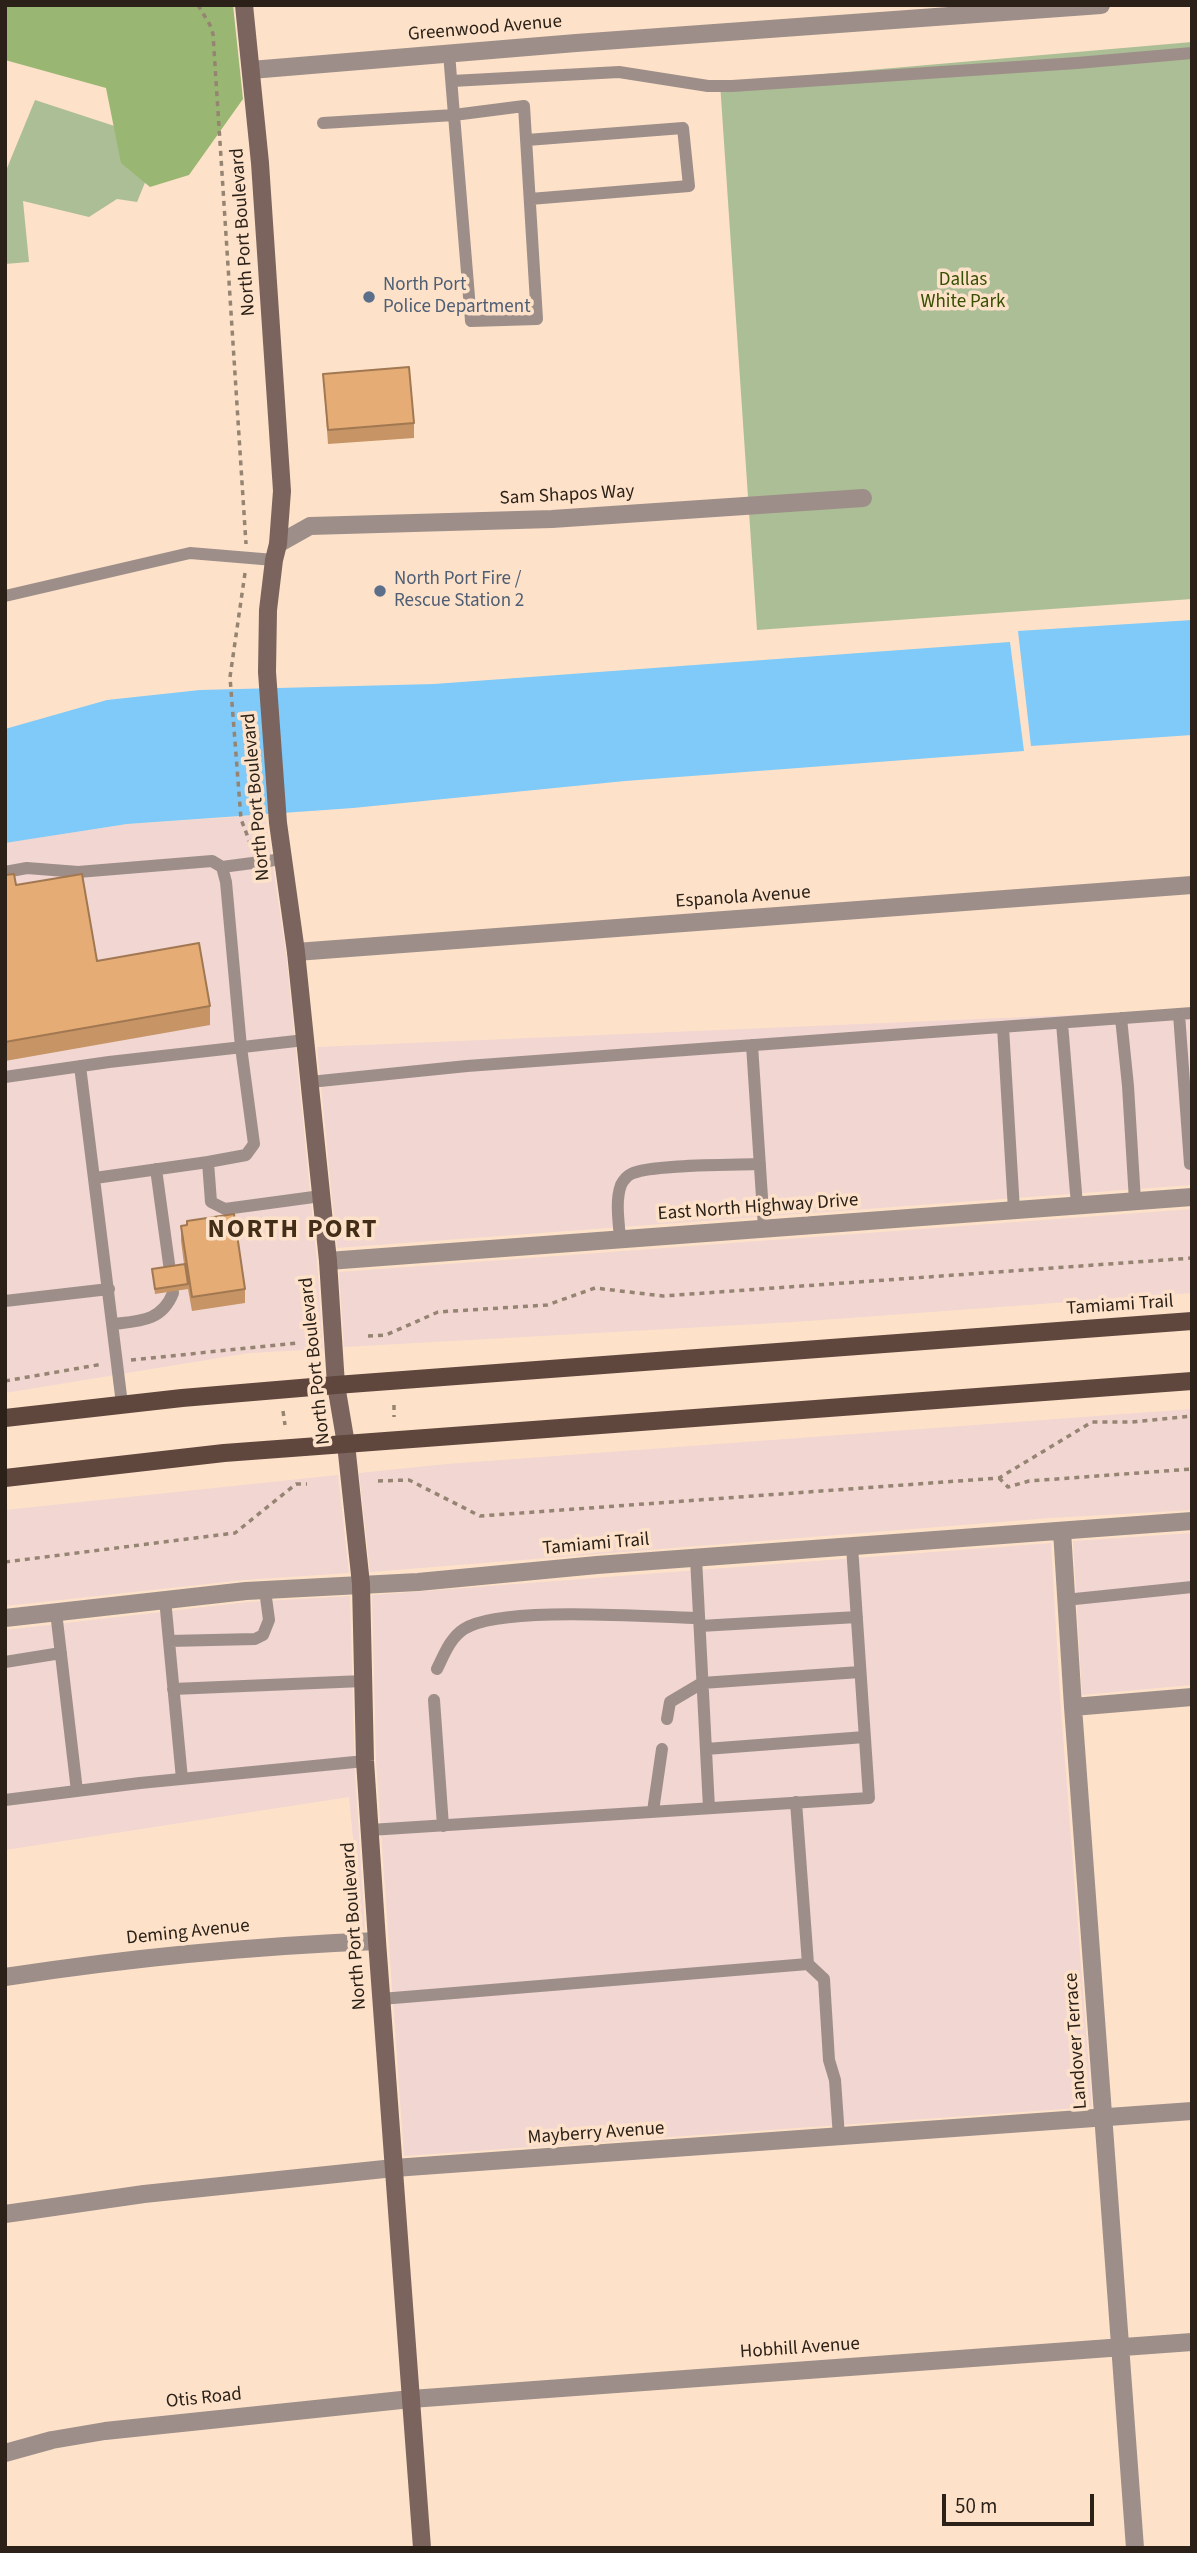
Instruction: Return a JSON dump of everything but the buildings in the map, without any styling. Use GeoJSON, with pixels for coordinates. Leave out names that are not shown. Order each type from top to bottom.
{"type":"FeatureCollection","features":[{"type":"Feature","properties":{"kind":"main road","name":"Tamiami Trail"},"geometry":{"type":"LineString","coordinates":[[5,1418],[122,1404],[336,1385],[1192,1321]]}},
{"type":"Feature","properties":{"kind":"main road"},"geometry":{"type":"LineString","coordinates":[[5,1478],[224,1453],[1192,1381]]}},
{"type":"Feature","properties":{"kind":"street","name":"North Port Boulevard"},"geometry":{"type":"LineString","coordinates":[[244,5],[260,163],[282,491],[268,610],[267,672],[278,823],[296,952],[328,1261],[336,1385],[346,1444],[361,1584],[365,1761],[422,2548]]}},
{"type":"Feature","properties":{"kind":"street","name":"Greenwood Avenue"},"geometry":{"type":"LineString","coordinates":[[251,70],[1101,5]]}},
{"type":"Feature","properties":{"kind":"street","name":"Sam Shapos Way"},"geometry":{"type":"LineString","coordinates":[[276,552],[310,526],[552,519],[863,498]]}},
{"type":"Feature","properties":{"kind":"street","name":"Espanola Avenue"},"geometry":{"type":"LineString","coordinates":[[296,952],[1192,886]]}},
{"type":"Feature","properties":{"kind":"street","name":"East North Highway Drive"},"geometry":{"type":"LineString","coordinates":[[328,1261],[1192,1197]]}},
{"type":"Feature","properties":{"kind":"street","name":"Tamiami Trail"},"geometry":{"type":"LineString","coordinates":[[5,1618],[265,1590],[418,1581],[1192,1521]]}},
{"type":"Feature","properties":{"kind":"street","name":"Landover Terrace"},"geometry":{"type":"LineString","coordinates":[[1062,1531],[1135,2548]]}},
{"type":"Feature","properties":{"kind":"street"},"geometry":{"type":"LineString","coordinates":[[1073,1707],[1192,1697]]}},
{"type":"Feature","properties":{"kind":"street","name":"Deming Avenue"},"geometry":{"type":"LineString","coordinates":[[5,1977],[174,1954],[272,1945],[377,1941]]}},
{"type":"Feature","properties":{"kind":"street","name":"Mayberry Avenue"},"geometry":{"type":"LineString","coordinates":[[5,2214],[158,2193],[394,2168],[1192,2111]]}},
{"type":"Feature","properties":{"kind":"street","name":"Hobhill Avenue"},"geometry":{"type":"LineString","coordinates":[[411,2399],[1192,2342]]}},
{"type":"Feature","properties":{"kind":"street","name":"Otis Road"},"geometry":{"type":"LineString","coordinates":[[5,2453],[51,2440],[104,2431],[411,2399]]}},
{"type":"Feature","properties":{"kind":"lane"},"geometry":{"type":"LineString","coordinates":[[323,123],[454,115],[524,106],[537,319],[471,321],[454,115],[452,80],[449,53]]}},
{"type":"Feature","properties":{"kind":"lane"},"geometry":{"type":"LineString","coordinates":[[452,80],[619,72],[708,86],[732,86],[1192,53]]}},
{"type":"Feature","properties":{"kind":"lane"},"geometry":{"type":"LineString","coordinates":[[527,140],[683,128],[688,186],[530,199]]}},
{"type":"Feature","properties":{"kind":"lane"},"geometry":{"type":"LineString","coordinates":[[5,596],[190,553],[247,558],[276,552]]}},
{"type":"Feature","properties":{"kind":"lane"},"geometry":{"type":"LineString","coordinates":[[5,872],[27,868],[78,872],[212,861],[222,867],[283,859]]}},
{"type":"Feature","properties":{"kind":"lane"},"geometry":{"type":"LineString","coordinates":[[95,1178],[246,1155],[254,1144],[241,1047],[226,882],[222,867]]}},
{"type":"Feature","properties":{"kind":"lane"},"geometry":{"type":"LineString","coordinates":[[310,1082],[467,1066],[1185,1014],[1190,1164]]}},
{"type":"Feature","properties":{"kind":"lane"},"geometry":{"type":"LineString","coordinates":[[1121,1018],[1135,1201]]}},
{"type":"Feature","properties":{"kind":"lane"},"geometry":{"type":"LineString","coordinates":[[1062,1023],[1077,1205]]}},
{"type":"Feature","properties":{"kind":"lane"},"geometry":{"type":"LineString","coordinates":[[1003,1027],[1014,1210]]}},
{"type":"Feature","properties":{"kind":"lane"},"geometry":{"type":"LineString","coordinates":[[5,1077],[305,1040]]}},
{"type":"Feature","properties":{"kind":"lane"},"geometry":{"type":"LineString","coordinates":[[752,1045],[764,1228]]}},
{"type":"Feature","properties":{"kind":"lane"},"geometry":{"type":"LineString","coordinates":[[80,1066],[122,1404]]}},
{"type":"Feature","properties":{"kind":"lane"},"geometry":{"type":"LineString","coordinates":[[208,1162],[211,1202],[225,1209],[321,1196]]}},
{"type":"Feature","properties":{"kind":"lane"},"geometry":{"type":"LineString","coordinates":[[620,1240],[619,1198],[621,1184],[629,1174],[640,1170],[665,1168],[760,1164]]}},
{"type":"Feature","properties":{"kind":"lane"},"geometry":{"type":"LineString","coordinates":[[114,1324],[152,1318],[165,1307],[173,1293],[156,1169]]}},
{"type":"Feature","properties":{"kind":"lane"},"geometry":{"type":"LineString","coordinates":[[5,1301],[109,1289]]}},
{"type":"Feature","properties":{"kind":"lane"},"geometry":{"type":"LineString","coordinates":[[370,1830],[869,1798],[852,1546]]}},
{"type":"Feature","properties":{"kind":"lane"},"geometry":{"type":"LineString","coordinates":[[696,1558],[709,1808]]}},
{"type":"Feature","properties":{"kind":"lane"},"geometry":{"type":"LineString","coordinates":[[1065,1600],[1192,1587]]}},
{"type":"Feature","properties":{"kind":"lane"},"geometry":{"type":"LineString","coordinates":[[169,1641],[255,1639],[263,1635],[269,1620],[265,1590]]}},
{"type":"Feature","properties":{"kind":"lane"},"geometry":{"type":"LineString","coordinates":[[165,1600],[181,1779]]}},
{"type":"Feature","properties":{"kind":"lane"},"geometry":{"type":"LineString","coordinates":[[56,1612],[77,1791]]}},
{"type":"Feature","properties":{"kind":"lane"},"geometry":{"type":"LineString","coordinates":[[437,1669],[454,1638],[464,1628],[485,1620],[551,1615],[699,1622],[857,1616]]}},
{"type":"Feature","properties":{"kind":"lane"},"geometry":{"type":"LineString","coordinates":[[5,1662],[61,1653]]}},
{"type":"Feature","properties":{"kind":"lane"},"geometry":{"type":"LineString","coordinates":[[667,1719],[670,1702],[702,1683],[860,1672]]}},
{"type":"Feature","properties":{"kind":"lane"},"geometry":{"type":"LineString","coordinates":[[173,1689],[363,1681]]}},
{"type":"Feature","properties":{"kind":"lane"},"geometry":{"type":"LineString","coordinates":[[434,1700],[443,1825]]}},
{"type":"Feature","properties":{"kind":"lane"},"geometry":{"type":"LineString","coordinates":[[706,1749],[865,1737]]}},
{"type":"Feature","properties":{"kind":"lane"},"geometry":{"type":"LineString","coordinates":[[653,1811],[662,1749]]}},
{"type":"Feature","properties":{"kind":"lane"},"geometry":{"type":"LineString","coordinates":[[5,1800],[365,1761]]}},
{"type":"Feature","properties":{"kind":"lane"},"geometry":{"type":"LineString","coordinates":[[796,1802],[807,1964],[824,1979],[829,2060],[835,2080],[838,2137]]}},
{"type":"Feature","properties":{"kind":"lane"},"geometry":{"type":"LineString","coordinates":[[381,1999],[807,1964]]}},
{"type":"Feature","properties":{"kind":"path"},"geometry":{"type":"LineString","coordinates":[[198,5],[213,34],[247,558],[230,677],[241,820],[254,853],[255,863]]}},
{"type":"Feature","properties":{"kind":"path"},"geometry":{"type":"LineString","coordinates":[[368,1336],[386,1335],[438,1312],[547,1305],[595,1288],[663,1296],[1192,1258]]}},
{"type":"Feature","properties":{"kind":"path"},"geometry":{"type":"LineString","coordinates":[[5,1381],[117,1361],[298,1343]]}},
{"type":"Feature","properties":{"kind":"path"},"geometry":{"type":"LineString","coordinates":[[394,1405],[394,1417]]}},
{"type":"Feature","properties":{"kind":"path"},"geometry":{"type":"LineString","coordinates":[[284,1411],[285,1425]]}},
{"type":"Feature","properties":{"kind":"path"},"geometry":{"type":"LineString","coordinates":[[378,1481],[409,1480],[480,1516],[999,1478],[1092,1422],[1132,1422],[1192,1416]]}},
{"type":"Feature","properties":{"kind":"path"},"geometry":{"type":"LineString","coordinates":[[999,1478],[1008,1487],[1028,1481],[1192,1469]]}},
{"type":"Feature","properties":{"kind":"path"},"geometry":{"type":"LineString","coordinates":[[5,1562],[235,1533],[296,1484],[307,1484]]}},
{"type":"Feature","properties":{"kind":"shaded area"},"geometry":{"type":"Polygon","coordinates":[[[265,815],[286,952],[317,1261],[323,1349],[249,1353],[5,1393],[5,843],[127,824],[265,815]]]}},
{"type":"Feature","properties":{"kind":"shaded area"},"geometry":{"type":"Polygon","coordinates":[[[1192,1010],[1192,1185],[337,1248],[317,1047],[1192,1010]]]}},
{"type":"Feature","properties":{"kind":"shaded area"},"geometry":{"type":"Polygon","coordinates":[[[1192,1209],[1192,1293],[794,1322],[344,1347],[339,1272],[1192,1209]]]}},
{"type":"Feature","properties":{"kind":"shaded area"},"geometry":{"type":"Polygon","coordinates":[[[1192,1409],[1192,1510],[1051,1518],[370,1572],[359,1473],[447,1464],[1192,1409]]]}},
{"type":"Feature","properties":{"kind":"shaded area"},"geometry":{"type":"Polygon","coordinates":[[[338,1475],[349,1573],[244,1580],[5,1606],[5,1510],[338,1475]]]}},
{"type":"Feature","properties":{"kind":"shaded area"},"geometry":{"type":"Polygon","coordinates":[[[1192,1533],[1192,1685],[1082,1695],[1073,1541],[1192,1533]]]}},
{"type":"Feature","properties":{"kind":"shaded area"},"geometry":{"type":"Polygon","coordinates":[[[1051,1543],[1060,1697],[1092,2107],[404,2156],[376,1762],[372,1595],[1051,1543]]]}},
{"type":"Feature","properties":{"kind":"shaded area"},"geometry":{"type":"Polygon","coordinates":[[[350,1596],[355,1772],[365,1930],[362,1930],[349,1797],[5,1850],[5,1630],[248,1602],[350,1596]]]}},
{"type":"Feature","properties":{"kind":"green space"},"geometry":{"type":"Polygon","coordinates":[[[5,5],[233,5],[243,99],[189,175],[150,187],[121,163],[106,88],[5,60],[5,5]]]}},
{"type":"Feature","properties":{"kind":"green space","name":"Dallas White Park"},"geometry":{"type":"Polygon","coordinates":[[[1192,42],[1192,599],[757,630],[720,83],[1192,42]]]}},
{"type":"Feature","properties":{"kind":"green space"},"geometry":{"type":"Polygon","coordinates":[[[35,100],[142,135],[149,173],[137,202],[117,199],[89,217],[23,201],[29,262],[5,264],[5,173],[35,100]]]}},
{"type":"Feature","properties":{"kind":"water"},"geometry":{"type":"Polygon","coordinates":[[[1192,620],[1192,735],[1031,746],[1018,631],[1192,620]]]}},
{"type":"Feature","properties":{"kind":"water"},"geometry":{"type":"Polygon","coordinates":[[[1010,642],[1024,751],[625,781],[353,808],[127,824],[5,843],[5,729],[107,700],[200,690],[434,684],[1010,642]]]}},
{"type":"Feature","properties":{"kind":"place","name":"North Port Police Department"},"geometry":{"type":"Point","coordinates":[369,297]}},
{"type":"Feature","properties":{"kind":"place","name":"North Port Fire / Rescue Station 2"},"geometry":{"type":"Point","coordinates":[380,591]}},
{"type":"Feature","properties":{"kind":"district","name":"NORTH PORT"},"geometry":{"type":"Point","coordinates":[293,1231]}}]}
